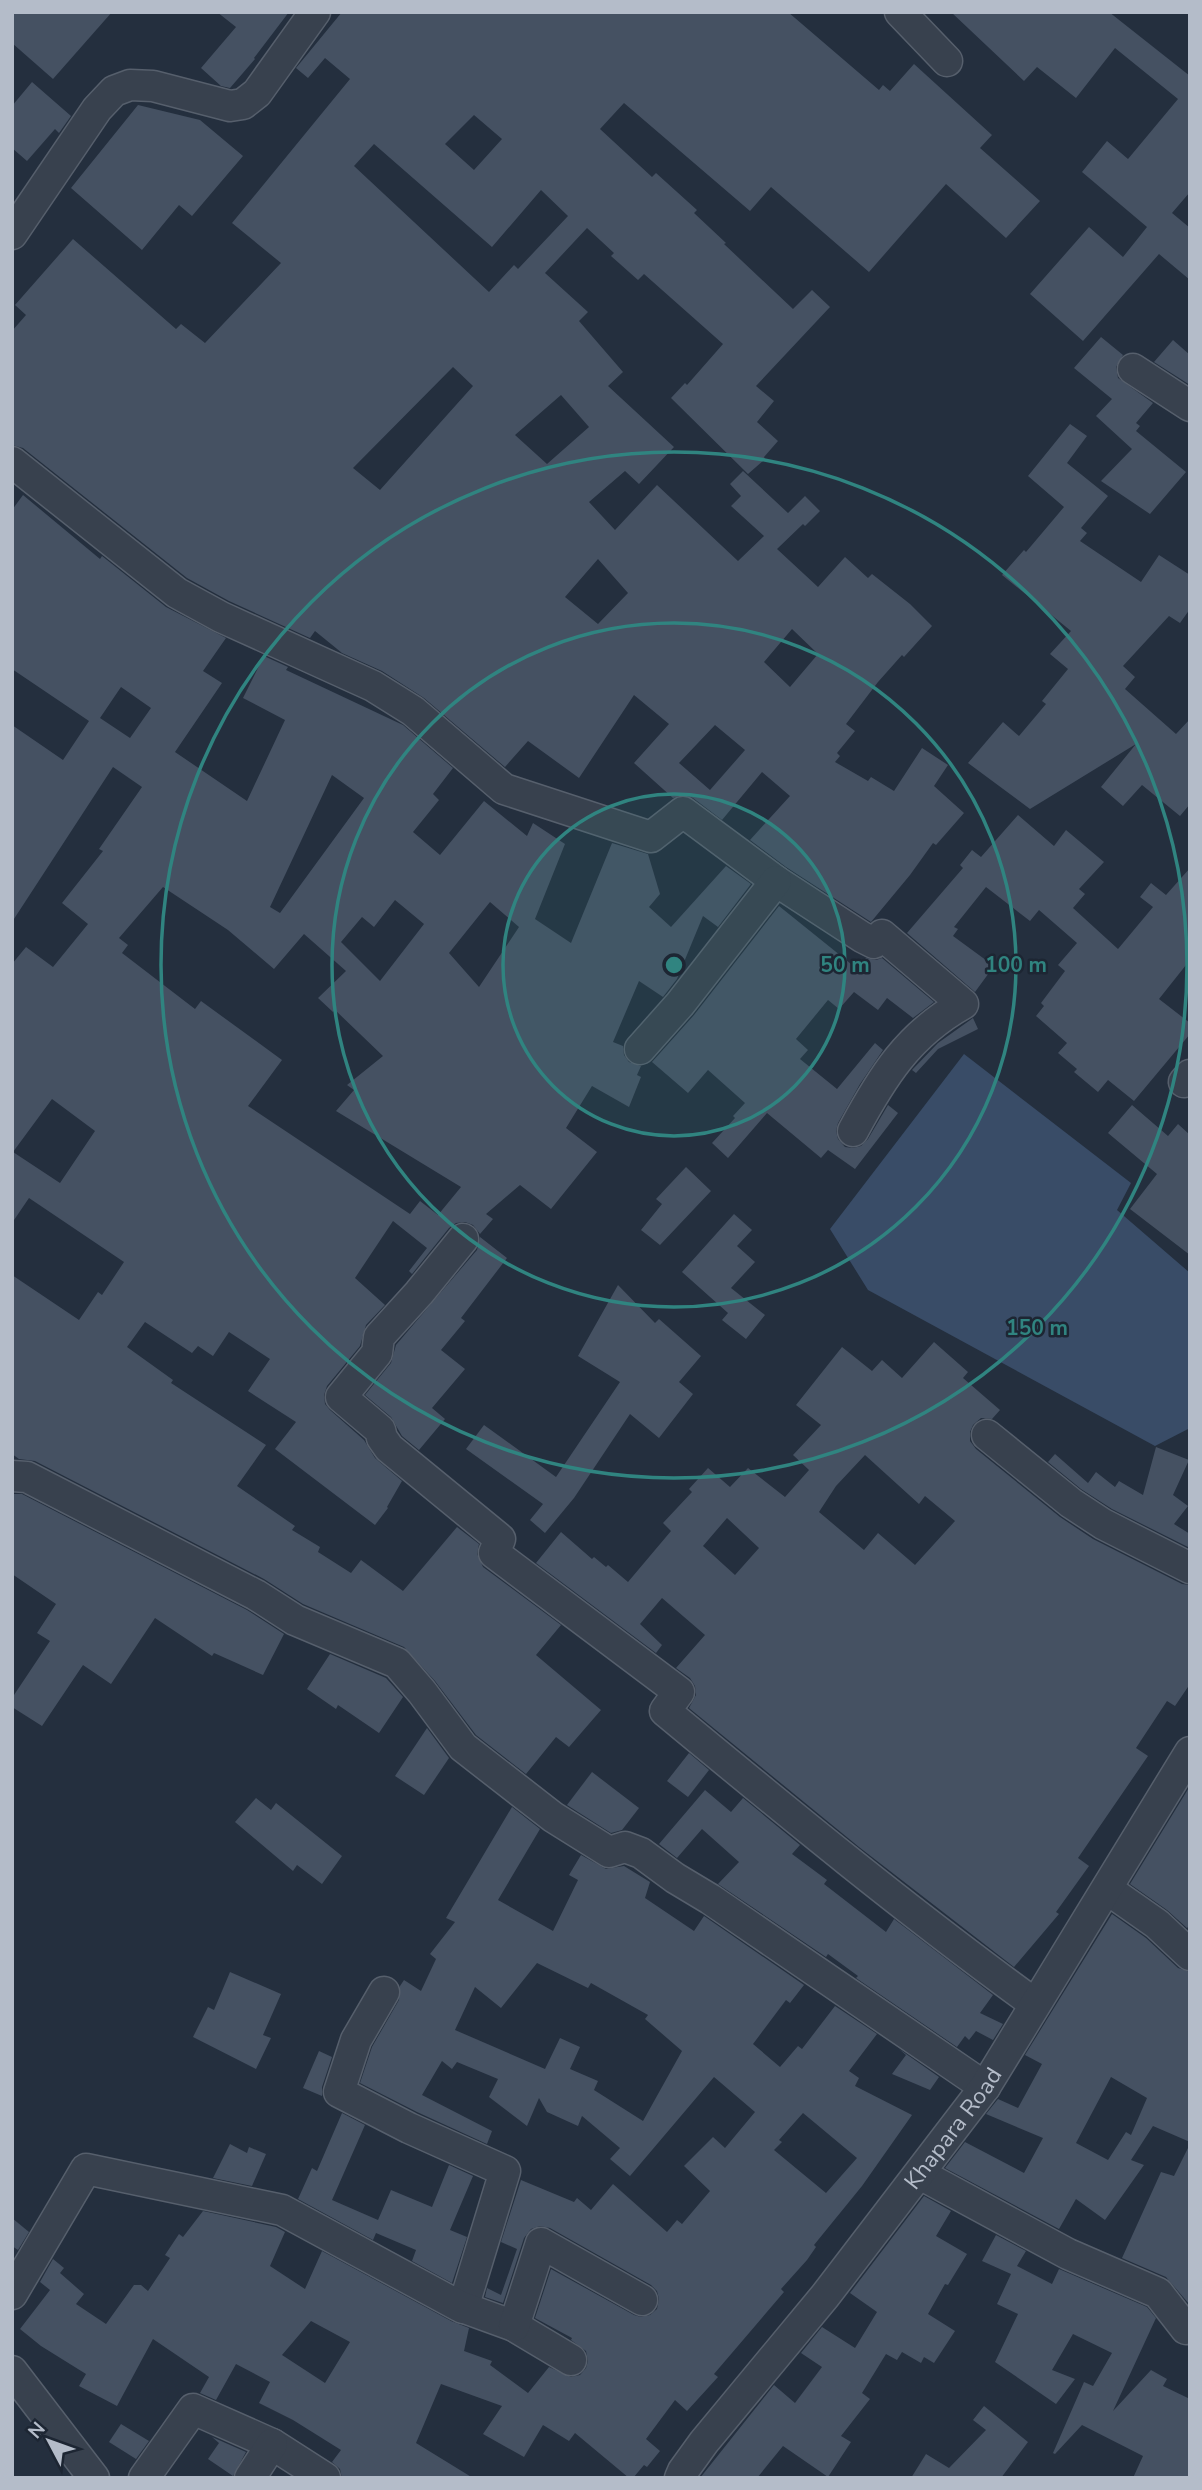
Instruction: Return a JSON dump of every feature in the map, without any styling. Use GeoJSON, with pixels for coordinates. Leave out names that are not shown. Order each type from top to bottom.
{"type":"FeatureCollection","features":[{"type":"Feature","properties":{"kind":"street"},"geometry":{"type":"LineString","coordinates":[[900,12],[947,61]]}},
{"type":"Feature","properties":{"kind":"street"},"geometry":{"type":"LineString","coordinates":[[12,234],[97,109],[114,91],[130,85],[153,86],[230,106],[243,104],[257,93],[310,14]]}},
{"type":"Feature","properties":{"kind":"street"},"geometry":{"type":"LineString","coordinates":[[1133,369],[1190,406]]}},
{"type":"Feature","properties":{"kind":"street"},"geometry":{"type":"LineString","coordinates":[[12,462],[177,593],[221,617],[373,686],[413,711],[505,789],[651,836],[683,812],[776,881],[874,943],[882,935],[963,1004],[940,1017],[907,1046],[872,1095],[853,1131]]}},
{"type":"Feature","properties":{"kind":"street"},"geometry":{"type":"LineString","coordinates":[[640,1049],[680,1004],[776,881]]}},
{"type":"Feature","properties":{"kind":"street"},"geometry":{"type":"LineString","coordinates":[[463,1239],[379,1337],[377,1353],[341,1397],[380,1430],[382,1438],[390,1448],[500,1539],[494,1553],[679,1692],[665,1711],[848,1864],[1035,2004]]}},
{"type":"Feature","properties":{"kind":"street"},"geometry":{"type":"LineString","coordinates":[[988,1435],[1071,1503],[1103,1524],[1190,1568]]}},
{"type":"Feature","properties":{"kind":"street"},"geometry":{"type":"LineString","coordinates":[[12,1476],[27,1477],[39,1483],[256,1595],[295,1620],[397,1663],[463,1747],[553,1816],[609,1852],[625,1847],[641,1853],[985,2087]]}},
{"type":"Feature","properties":{"kind":"street","name":"Khapara Road"},"geometry":{"type":"LineString","coordinates":[[680,2478],[704,2442],[825,2296],[985,2087],[1190,1752]]}},
{"type":"Feature","properties":{"kind":"street"},"geometry":{"type":"LineString","coordinates":[[1107,1889],[1157,1924],[1190,1955]]}},
{"type":"Feature","properties":{"kind":"street"},"geometry":{"type":"LineString","coordinates":[[1190,1962],[1185,1974],[1190,1978]]}},
{"type":"Feature","properties":{"kind":"street"},"geometry":{"type":"LineString","coordinates":[[384,1992],[356,2040],[339,2092],[409,2128],[506,2171],[463,2308]]}},
{"type":"Feature","properties":{"kind":"street"},"geometry":{"type":"LineString","coordinates":[[12,2294],[86,2169],[282,2210],[463,2308],[514,2326],[571,2360]]}},
{"type":"Feature","properties":{"kind":"street"},"geometry":{"type":"LineString","coordinates":[[920,2174],[1068,2254],[1158,2293],[1186,2329]]}},
{"type":"Feature","properties":{"kind":"street"},"geometry":{"type":"LineString","coordinates":[[514,2326],[541,2243],[642,2300]]}},
{"type":"Feature","properties":{"kind":"street"},"geometry":{"type":"LineString","coordinates":[[12,2371],[94,2478]]}},
{"type":"Feature","properties":{"kind":"street"},"geometry":{"type":"LineString","coordinates":[[144,2478],[193,2409],[272,2444],[325,2478]]}},
{"type":"Feature","properties":{"kind":"street"},"geometry":{"type":"LineString","coordinates":[[250,2478],[272,2444]]}},
{"type":"Feature","properties":{"kind":"water"},"geometry":{"type":"Polygon","coordinates":[[[964,1054],[1131,1183],[1117,1210],[1190,1273],[1190,1428],[1155,1446],[868,1290],[830,1229],[964,1054]]]}},
{"type":"Feature","properties":{"kind":"building"},"geometry":{"type":"Polygon","coordinates":[[[12,12],[112,12],[53,79],[12,43],[12,12]]]}},
{"type":"Feature","properties":{"kind":"building"},"geometry":{"type":"Polygon","coordinates":[[[217,12],[289,12],[230,88],[221,86],[201,68],[236,27],[217,12]]]}},
{"type":"Feature","properties":{"kind":"building"},"geometry":{"type":"Polygon","coordinates":[[[342,12],[788,12],[879,90],[883,85],[890,91],[914,64],[992,135],[980,148],[1040,201],[1006,238],[946,184],[869,272],[771,187],[750,211],[624,103],[600,129],[652,177],[656,173],[697,210],[694,213],[726,243],[724,244],[793,309],[812,290],[830,307],[756,386],[774,401],[757,422],[778,441],[765,459],[748,474],[671,398],[685,383],[687,385],[723,344],[644,274],[638,280],[611,256],[614,253],[587,228],[545,273],[588,312],[579,321],[623,372],[608,386],[674,447],[639,484],[625,471],[589,502],[615,530],[657,485],[738,561],[764,536],[731,506],[741,496],[730,484],[743,471],[788,513],[805,496],[820,511],[777,549],[818,587],[845,557],[868,578],[872,574],[910,604],[932,626],[878,682],[846,724],[855,731],[837,753],[840,756],[835,762],[868,781],[871,777],[894,791],[922,748],[948,765],[934,786],[964,813],[936,845],[933,843],[871,922],[786,867],[750,840],[790,796],[762,772],[722,820],[693,798],[684,795],[673,798],[634,763],[669,724],[634,695],[579,778],[528,741],[505,767],[424,698],[382,671],[342,653],[315,631],[310,638],[229,601],[187,578],[23,448],[12,445],[12,331],[26,315],[15,305],[73,239],[176,329],[181,324],[205,343],[281,263],[232,223],[350,79],[325,58],[308,78],[296,68],[342,12]],[[474,115],[445,144],[474,170],[502,139],[474,115]],[[374,144],[354,166],[489,292],[514,265],[518,269],[568,216],[541,190],[492,247],[374,144]],[[453,367],[353,468],[380,490],[473,386],[453,367]],[[561,395],[515,435],[547,464],[589,427],[561,395]],[[598,559],[565,597],[598,624],[628,593],[598,559]],[[792,629],[764,662],[790,687],[818,654],[792,629]],[[715,725],[679,763],[710,790],[745,750],[715,725]]]}},
{"type":"Feature","properties":{"kind":"building"},"geometry":{"type":"Polygon","coordinates":[[[951,12],[1109,12],[1190,76],[1190,192],[1172,213],[1190,228],[1190,280],[1159,254],[1083,341],[1030,294],[1089,227],[1123,257],[1147,227],[1082,172],[1107,141],[1128,159],[1178,99],[1115,48],[1076,98],[1037,67],[1024,81],[951,12]]]}},
{"type":"Feature","properties":{"kind":"building"},"geometry":{"type":"Polygon","coordinates":[[[32,82],[71,116],[59,133],[55,129],[27,161],[12,148],[12,106],[32,82]]]}},
{"type":"Feature","properties":{"kind":"building"},"geometry":{"type":"Polygon","coordinates":[[[138,105],[200,120],[243,156],[192,216],[179,205],[142,250],[71,188],[138,105]]]}},
{"type":"Feature","properties":{"kind":"building"},"geometry":{"type":"Polygon","coordinates":[[[1101,337],[1123,355],[1116,367],[1118,378],[1153,403],[1136,423],[1140,426],[1136,431],[1186,472],[1150,514],[1101,481],[1132,449],[1096,416],[1112,399],[1074,368],[1101,337]]]}},
{"type":"Feature","properties":{"kind":"building"},"geometry":{"type":"Polygon","coordinates":[[[1173,340],[1190,355],[1190,385],[1154,362],[1173,340]]]}},
{"type":"Feature","properties":{"kind":"building"},"geometry":{"type":"Polygon","coordinates":[[[1070,424],[1087,436],[1067,463],[1108,496],[1081,528],[1087,533],[1080,541],[1141,582],[1159,555],[1190,575],[1190,609],[1180,623],[1169,616],[1123,666],[1135,677],[1125,689],[1176,734],[1190,719],[1190,804],[1180,816],[1142,785],[1123,806],[1101,787],[1136,744],[1030,809],[968,763],[1003,722],[1019,736],[1046,704],[1042,701],[1068,669],[1050,654],[1071,631],[1002,575],[1024,550],[1026,552],[1064,507],[1028,476],[1070,424]]]}},
{"type":"Feature","properties":{"kind":"building"},"geometry":{"type":"Polygon","coordinates":[[[23,495],[100,559],[102,556],[166,607],[226,638],[203,671],[222,683],[175,752],[247,801],[285,720],[243,698],[264,656],[288,667],[286,670],[403,725],[453,768],[433,794],[439,800],[413,832],[440,855],[484,801],[527,836],[533,823],[565,844],[535,919],[571,943],[612,843],[648,854],[660,894],[649,907],[671,927],[726,866],[751,884],[718,927],[703,916],[677,979],[663,997],[639,981],[613,1042],[623,1046],[624,1055],[629,1062],[641,1066],[637,1075],[641,1077],[629,1107],[592,1086],[566,1128],[597,1152],[551,1209],[520,1185],[486,1214],[493,1219],[480,1234],[473,1225],[456,1223],[412,1274],[409,1271],[427,1248],[393,1221],[355,1278],[385,1305],[366,1325],[360,1346],[327,1386],[324,1395],[325,1404],[330,1410],[364,1440],[375,1458],[402,1481],[388,1508],[375,1525],[275,1449],[296,1422],[248,1391],[270,1359],[229,1332],[213,1356],[198,1346],[192,1353],[145,1322],[127,1347],[173,1380],[171,1383],[266,1445],[237,1486],[295,1526],[292,1530],[320,1547],[318,1552],[351,1573],[361,1560],[403,1591],[457,1527],[479,1544],[477,1554],[483,1567],[561,1625],[536,1655],[601,1710],[569,1747],[556,1737],[526,1774],[476,1735],[435,1681],[404,1647],[303,1604],[264,1579],[35,1461],[19,1459],[12,1454],[12,1275],[79,1320],[98,1292],[102,1295],[124,1262],[29,1198],[12,1223],[12,964],[26,947],[53,967],[88,924],[62,903],[103,851],[99,849],[142,787],[113,767],[12,922],[12,725],[63,760],[89,721],[12,669],[12,510],[23,495]],[[121,687],[100,718],[130,738],[151,708],[121,687]],[[332,775],[270,907],[280,913],[364,798],[332,775]],[[163,887],[119,938],[128,945],[122,953],[195,1009],[201,1001],[282,1060],[248,1106],[410,1214],[420,1201],[438,1215],[461,1187],[336,1111],[354,1090],[347,1085],[383,1056],[335,1010],[333,1012],[318,998],[346,971],[304,934],[274,969],[228,930],[163,887]],[[395,900],[374,927],[362,917],[341,942],[380,981],[424,924],[395,900]],[[490,902],[449,953],[479,987],[519,927],[490,902]],[[52,1099],[13,1152],[60,1183],[95,1131],[52,1099]]]}},
{"type":"Feature","properties":{"kind":"building"},"geometry":{"type":"Polygon","coordinates":[[[1018,815],[1054,846],[1066,830],[1104,862],[1079,889],[1085,894],[1073,908],[1118,949],[1153,907],[1140,897],[1151,883],[1166,895],[1190,868],[1190,960],[1159,999],[1190,1023],[1190,1034],[1134,1101],[1108,1080],[1098,1092],[1074,1072],[1077,1069],[1058,1053],[1067,1043],[1036,1016],[1044,1006],[1041,1003],[1065,971],[1058,965],[1077,943],[1039,910],[1030,921],[986,887],[954,927],[958,929],[953,936],[994,966],[975,992],[907,933],[963,868],[960,865],[972,850],[981,857],[1018,815]]]}},
{"type":"Feature","properties":{"kind":"building"},"geometry":{"type":"Polygon","coordinates":[[[779,906],[856,968],[866,958],[882,958],[934,1002],[913,1018],[887,998],[878,1010],[854,992],[839,1009],[828,1000],[796,1039],[808,1050],[800,1059],[837,1089],[875,1043],[883,1050],[838,1123],[838,1139],[845,1147],[861,1146],[888,1105],[898,1113],[855,1169],[828,1150],[821,1158],[767,1113],[728,1158],[712,1143],[745,1103],[708,1070],[688,1093],[652,1062],[694,1015],[779,906]]]}},
{"type":"Feature","properties":{"kind":"building"},"geometry":{"type":"Polygon","coordinates":[[[973,1018],[978,1029],[938,1049],[916,1073],[912,1070],[938,1043],[973,1018]]]}},
{"type":"Feature","properties":{"kind":"building"},"geometry":{"type":"Polygon","coordinates":[[[1132,1105],[1168,1136],[1178,1124],[1190,1135],[1190,1255],[1130,1209],[1157,1174],[1108,1133],[1132,1105]]]}},
{"type":"Feature","properties":{"kind":"building"},"geometry":{"type":"Polygon","coordinates":[[[686,1167],[711,1191],[660,1245],[641,1230],[662,1204],[656,1199],[686,1167]]]}},
{"type":"Feature","properties":{"kind":"building"},"geometry":{"type":"Polygon","coordinates":[[[734,1214],[752,1230],[737,1246],[755,1262],[731,1288],[765,1315],[746,1339],[722,1320],[728,1313],[682,1272],[734,1214]]]}},
{"type":"Feature","properties":{"kind":"building"},"geometry":{"type":"Polygon","coordinates":[[[480,1237],[507,1258],[461,1318],[465,1321],[441,1350],[465,1369],[432,1408],[445,1419],[419,1450],[402,1436],[391,1417],[365,1395],[391,1363],[396,1345],[477,1250],[480,1237]]]}},
{"type":"Feature","properties":{"kind":"building"},"geometry":{"type":"Polygon","coordinates":[[[618,1285],[655,1323],[659,1319],[701,1356],[679,1382],[693,1394],[659,1438],[630,1414],[574,1498],[545,1533],[530,1520],[543,1504],[466,1449],[484,1425],[556,1477],[620,1382],[578,1356],[618,1285]]]}},
{"type":"Feature","properties":{"kind":"building"},"geometry":{"type":"Polygon","coordinates":[[[934,1342],[968,1372],[963,1378],[1000,1410],[992,1419],[981,1418],[973,1425],[970,1441],[976,1449],[1060,1517],[1093,1539],[1182,1584],[1190,1585],[1190,1684],[1175,1706],[1167,1701],[1136,1748],[1148,1756],[1078,1858],[1089,1866],[1056,1912],[1059,1914],[1014,1967],[859,1847],[689,1708],[696,1695],[695,1686],[690,1678],[676,1668],[705,1635],[662,1598],[640,1624],[662,1645],[656,1653],[536,1563],[561,1532],[592,1559],[594,1557],[606,1567],[608,1565],[628,1582],[671,1531],[663,1523],[692,1492],[689,1489],[708,1468],[730,1487],[748,1468],[785,1497],[809,1470],[793,1455],[821,1425],[796,1405],[842,1347],[872,1371],[882,1360],[902,1378],[934,1342]],[[865,1455],[836,1486],[819,1512],[864,1550],[878,1533],[915,1565],[955,1521],[925,1496],[919,1504],[865,1455]],[[727,1518],[703,1546],[735,1575],[759,1548],[727,1518]]]}},
{"type":"Feature","properties":{"kind":"building"},"geometry":{"type":"Polygon","coordinates":[[[1156,1447],[1189,1460],[1173,1495],[1188,1506],[1174,1524],[1190,1534],[1190,1548],[1112,1509],[1081,1489],[1048,1462],[1055,1454],[1088,1483],[1096,1472],[1115,1487],[1119,1481],[1143,1495],[1156,1447]]]}},
{"type":"Feature","properties":{"kind":"building"},"geometry":{"type":"Polygon","coordinates":[[[12,1494],[22,1494],[247,1610],[284,1634],[263,1675],[214,1653],[212,1656],[155,1618],[111,1684],[83,1665],[42,1726],[12,1707],[12,1698],[50,1641],[37,1633],[56,1604],[12,1574],[12,1494]]]}},
{"type":"Feature","properties":{"kind":"building"},"geometry":{"type":"Polygon","coordinates":[[[330,1654],[386,1678],[403,1697],[379,1733],[338,1705],[336,1709],[307,1689],[330,1654]]]}},
{"type":"Feature","properties":{"kind":"building"},"geometry":{"type":"Polygon","coordinates":[[[427,1728],[449,1758],[424,1795],[395,1776],[427,1728]]]}},
{"type":"Feature","properties":{"kind":"building"},"geometry":{"type":"Polygon","coordinates":[[[689,1753],[709,1770],[688,1797],[667,1781],[689,1753]]]}},
{"type":"Feature","properties":{"kind":"building"},"geometry":{"type":"Polygon","coordinates":[[[592,1772],[639,1808],[622,1830],[611,1833],[567,1805],[592,1772]]]}},
{"type":"Feature","properties":{"kind":"building"},"geometry":{"type":"Polygon","coordinates":[[[1190,1786],[1190,1925],[1187,1928],[1130,1884],[1190,1786]]]}},
{"type":"Feature","properties":{"kind":"building"},"geometry":{"type":"Polygon","coordinates":[[[705,1790],[731,1812],[743,1798],[800,1845],[792,1854],[827,1880],[824,1884],[886,1932],[894,1919],[993,1995],[980,2013],[1003,2024],[993,2040],[976,2031],[969,2040],[965,2036],[957,2047],[856,1978],[858,1976],[828,1954],[826,1957],[718,1884],[739,1862],[702,1829],[677,1858],[659,1844],[705,1790]]]}},
{"type":"Feature","properties":{"kind":"building"},"geometry":{"type":"Polygon","coordinates":[[[256,1798],[271,1810],[276,1803],[342,1856],[322,1884],[297,1865],[293,1871],[235,1822],[256,1798]]]}},
{"type":"Feature","properties":{"kind":"building"},"geometry":{"type":"Polygon","coordinates":[[[512,1807],[540,1829],[498,1900],[553,1931],[578,1880],[569,1875],[581,1855],[606,1869],[624,1866],[650,1882],[645,1898],[694,1931],[704,1916],[804,1985],[790,2003],[786,2000],[753,2044],[780,2067],[798,2046],[802,2049],[835,2006],[877,2034],[849,2071],[859,2078],[855,2086],[912,2115],[862,2186],[814,2245],[816,2247],[807,2260],[781,2289],[784,2292],[714,2374],[718,2377],[687,2411],[675,2400],[646,2439],[660,2451],[647,2467],[644,2465],[633,2478],[629,2478],[575,2433],[569,2441],[543,2425],[524,2457],[483,2434],[502,2406],[441,2384],[416,2443],[473,2478],[342,2478],[340,2469],[332,2462],[341,2450],[293,2420],[259,2403],[270,2382],[236,2364],[216,2400],[200,2393],[209,2377],[153,2339],[117,2406],[79,2386],[86,2374],[41,2346],[20,2329],[50,2290],[40,2282],[53,2259],[64,2268],[60,2273],[84,2294],[76,2304],[106,2324],[134,2285],[141,2285],[148,2291],[170,2258],[165,2255],[179,2234],[183,2237],[203,2211],[276,2227],[285,2232],[270,2266],[305,2289],[322,2251],[451,2321],[469,2328],[464,2351],[492,2361],[490,2365],[528,2393],[549,2367],[571,2377],[580,2375],[588,2361],[586,2351],[571,2340],[572,2338],[535,2318],[551,2269],[634,2315],[650,2315],[657,2309],[657,2291],[651,2285],[550,2228],[540,2226],[531,2229],[524,2238],[503,2303],[485,2297],[487,2288],[501,2295],[517,2249],[501,2242],[521,2180],[574,2202],[577,2198],[591,2210],[613,2184],[667,2232],[677,2220],[682,2224],[710,2191],[684,2166],[713,2137],[725,2148],[755,2112],[714,2077],[630,2176],[610,2159],[620,2148],[582,2116],[578,2126],[547,2112],[539,2098],[527,2126],[489,2097],[498,2079],[457,2062],[452,2069],[442,2061],[422,2095],[492,2131],[487,2144],[360,2083],[372,2047],[399,2000],[400,1986],[404,1980],[421,1991],[436,1959],[430,1954],[455,1922],[446,1918],[512,1807]],[[537,1963],[501,2008],[475,1987],[455,2030],[545,2069],[560,2038],[580,2047],[570,2069],[598,2081],[594,2090],[643,2121],[682,2051],[645,2019],[648,2015],[591,1983],[588,1988],[537,1963]],[[803,2113],[779,2140],[782,2142],[774,2150],[826,2193],[857,2158],[803,2113]],[[311,2321],[282,2355],[325,2383],[350,2342],[311,2321]]]}},
{"type":"Feature","properties":{"kind":"building"},"geometry":{"type":"Polygon","coordinates":[[[1112,1914],[1146,1938],[1178,1968],[1190,1972],[1190,2142],[1153,2126],[1131,2160],[1144,2165],[1105,2220],[1076,2199],[1059,2229],[945,2168],[965,2142],[1024,2173],[1043,2138],[986,2114],[998,2099],[1018,2108],[1042,2064],[1025,2055],[1112,1914]],[[1111,2077],[1076,2143],[1108,2160],[1126,2132],[1131,2135],[1147,2098],[1111,2077]]]}},
{"type":"Feature","properties":{"kind":"building"},"geometry":{"type":"Polygon","coordinates":[[[230,1972],[281,1994],[263,2035],[271,2038],[256,2069],[193,2037],[208,2007],[214,2010],[230,1972]]]}},
{"type":"Feature","properties":{"kind":"building"},"geometry":{"type":"Polygon","coordinates":[[[899,2049],[939,2077],[930,2090],[892,2074],[906,2055],[899,2049]]]}},
{"type":"Feature","properties":{"kind":"building"},"geometry":{"type":"Polygon","coordinates":[[[319,2051],[332,2057],[322,2087],[322,2096],[303,2088],[319,2051]]]}},
{"type":"Feature","properties":{"kind":"building"},"geometry":{"type":"Polygon","coordinates":[[[342,2113],[365,2125],[332,2200],[378,2220],[391,2190],[432,2207],[449,2165],[473,2176],[450,2230],[467,2237],[452,2283],[412,2261],[416,2250],[376,2233],[373,2240],[298,2199],[312,2168],[317,2171],[342,2113]]]}},
{"type":"Feature","properties":{"kind":"building"},"geometry":{"type":"Polygon","coordinates":[[[230,2144],[247,2153],[249,2147],[266,2154],[252,2186],[213,2178],[230,2144]]]}},
{"type":"Feature","properties":{"kind":"building"},"geometry":{"type":"Polygon","coordinates":[[[1190,2144],[1190,2305],[1166,2277],[1122,2258],[1161,2172],[1174,2176],[1190,2144]]]}},
{"type":"Feature","properties":{"kind":"building"},"geometry":{"type":"Polygon","coordinates":[[[924,2196],[951,2211],[936,2236],[967,2254],[928,2314],[955,2331],[934,2363],[924,2357],[921,2363],[902,2352],[897,2360],[886,2354],[862,2393],[870,2399],[841,2436],[851,2442],[828,2477],[783,2446],[757,2478],[700,2478],[774,2385],[795,2403],[822,2367],[801,2353],[822,2327],[855,2348],[877,2312],[850,2293],[924,2196]]]}},
{"type":"Feature","properties":{"kind":"building"},"geometry":{"type":"Polygon","coordinates":[[[12,2218],[29,2232],[18,2250],[12,2246],[12,2218]]]}},
{"type":"Feature","properties":{"kind":"building"},"geometry":{"type":"Polygon","coordinates":[[[996,2235],[1026,2251],[1017,2266],[1052,2284],[1059,2269],[1147,2307],[1156,2318],[1113,2411],[1151,2370],[1167,2379],[1163,2386],[1190,2399],[1190,2478],[1133,2478],[1143,2456],[1082,2425],[1055,2454],[1053,2453],[1084,2382],[1093,2386],[1112,2353],[1073,2334],[1052,2370],[1075,2379],[1056,2404],[995,2362],[1018,2314],[997,2304],[1011,2274],[982,2261],[996,2235]]]}},
{"type":"Feature","properties":{"kind":"building"},"geometry":{"type":"Polygon","coordinates":[[[984,2406],[1028,2442],[1001,2478],[911,2478],[926,2454],[949,2468],[986,2430],[973,2420],[984,2406]]]}},
{"type":"Feature","properties":{"kind":"building"},"geometry":{"type":"Polygon","coordinates":[[[121,2424],[149,2441],[136,2459],[109,2442],[121,2424]]]}},
{"type":"Feature","properties":{"kind":"building"},"geometry":{"type":"Polygon","coordinates":[[[212,2437],[246,2452],[233,2476],[208,2459],[219,2443],[212,2437]]]}}]}
